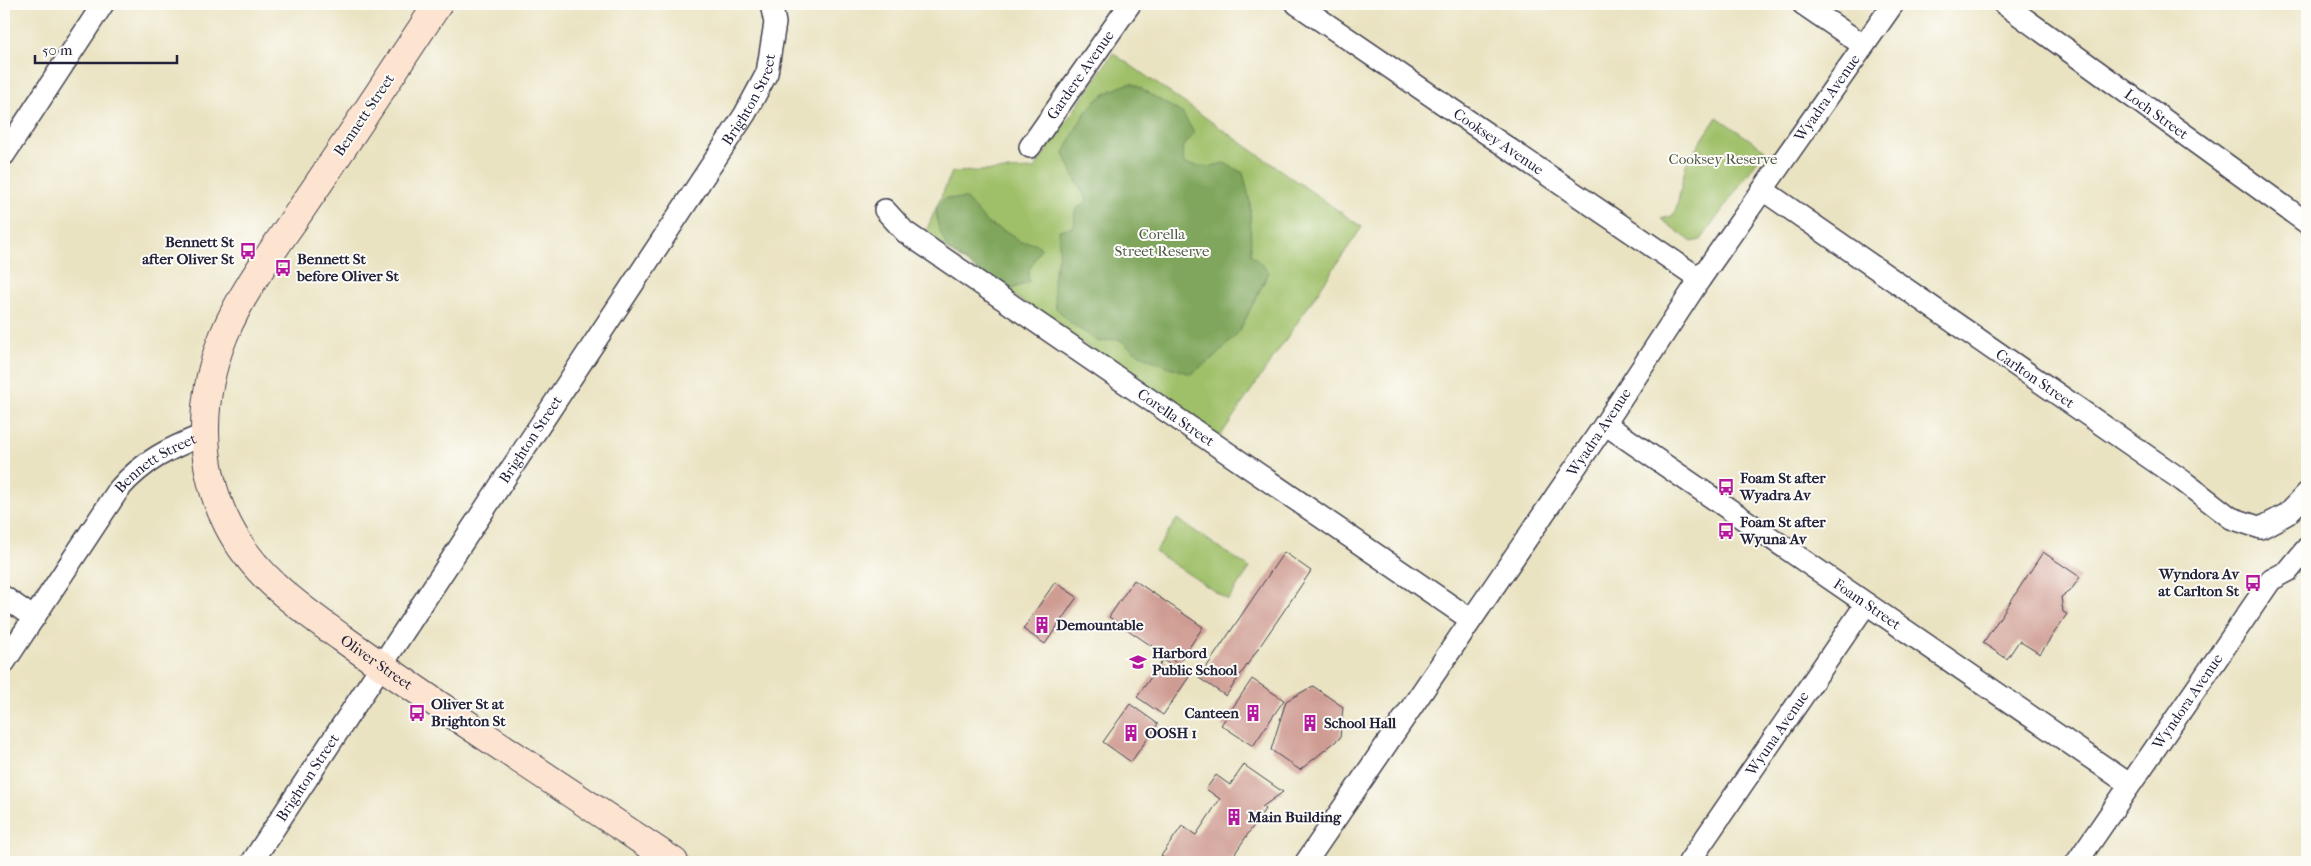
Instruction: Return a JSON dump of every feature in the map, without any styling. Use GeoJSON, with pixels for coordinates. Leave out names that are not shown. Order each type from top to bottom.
{"type":"FeatureCollection","features":[{"type":"Feature","properties":{"kind":"main road","name":"Bennett Street"},"geometry":{"type":"LineString","coordinates":[[203,435],[207,393],[215,362],[225,333],[241,302],[438,4]]}},
{"type":"Feature","properties":{"kind":"main road","name":"Oliver Street"},"geometry":{"type":"LineString","coordinates":[[203,435],[217,500],[228,526],[241,547],[274,586],[310,615],[382,666],[674,862]]}},
{"type":"Feature","properties":{"kind":"street"},"geometry":{"type":"LineString","coordinates":[[4,155],[103,4]]}},
{"type":"Feature","properties":{"kind":"street","name":"Brighton Street"},"geometry":{"type":"LineString","coordinates":[[252,862],[744,114],[767,73],[775,24],[771,4]]}},
{"type":"Feature","properties":{"kind":"street","name":"Gardere Avenue"},"geometry":{"type":"LineString","coordinates":[[1030,147],[1130,4]]}},
{"type":"Feature","properties":{"kind":"street","name":"Cooksey Avenue"},"geometry":{"type":"LineString","coordinates":[[1297,4],[1700,279]]}},
{"type":"Feature","properties":{"kind":"street"},"geometry":{"type":"LineString","coordinates":[[1803,4],[1863,45]]}},
{"type":"Feature","properties":{"kind":"street","name":"Wyadra Avenue"},"geometry":{"type":"LineString","coordinates":[[1306,862],[1604,424],[1700,279],[1893,4]]}},
{"type":"Feature","properties":{"kind":"street","name":"Loch Street"},"geometry":{"type":"LineString","coordinates":[[2004,4],[2307,223]]}},
{"type":"Feature","properties":{"kind":"street","name":"Carlton Street"},"geometry":{"type":"LineString","coordinates":[[1764,190],[2183,481],[2231,518],[2261,528],[2287,514],[2307,493]]}},
{"type":"Feature","properties":{"kind":"street","name":"Corella Street"},"geometry":{"type":"LineString","coordinates":[[886,210],[905,232],[1470,619]]}},
{"type":"Feature","properties":{"kind":"street","name":"Foam Street"},"geometry":{"type":"LineString","coordinates":[[1604,424],[2129,784]]}},
{"type":"Feature","properties":{"kind":"street","name":"Bennett Street"},"geometry":{"type":"LineString","coordinates":[[4,663],[119,488],[135,470],[174,446],[203,435]]}},
{"type":"Feature","properties":{"kind":"street","name":"Wyndora Avenue"},"geometry":{"type":"LineString","coordinates":[[2077,862],[2271,580],[2298,572],[2307,548]]}},
{"type":"Feature","properties":{"kind":"street"},"geometry":{"type":"LineString","coordinates":[[4,597],[34,618]]}},
{"type":"Feature","properties":{"kind":"street","name":"Wyuna Avenue"},"geometry":{"type":"LineString","coordinates":[[1689,862],[1866,604]]}},
{"type":"Feature","properties":{"kind":"green space","name":"Corella Street Reserve"},"geometry":{"type":"Polygon","coordinates":[[[1113,53],[1362,227],[1219,438],[948,250],[926,231],[952,172],[1034,169],[1113,53]]]}},
{"type":"Feature","properties":{"kind":"green space"},"geometry":{"type":"Polygon","coordinates":[[[1132,83],[1183,114],[1194,133],[1182,149],[1184,164],[1208,167],[1224,163],[1243,173],[1250,202],[1251,254],[1269,272],[1239,332],[1217,355],[1191,374],[1153,361],[1127,346],[1119,339],[1099,342],[1072,324],[1056,308],[1053,280],[1059,253],[1059,230],[1074,227],[1075,211],[1087,200],[1075,179],[1064,153],[1082,117],[1089,108],[1106,93],[1132,83]]]}},
{"type":"Feature","properties":{"kind":"green space","name":"Cooksey Reserve"},"geometry":{"type":"Polygon","coordinates":[[[1717,117],[1765,150],[1701,240],[1692,242],[1661,219],[1672,216],[1676,211],[1686,164],[1717,117]]]}},
{"type":"Feature","properties":{"kind":"green space"},"geometry":{"type":"Polygon","coordinates":[[[945,198],[966,199],[988,224],[1009,233],[1020,242],[1035,243],[1041,248],[1028,272],[1029,282],[1007,291],[948,250],[938,226],[936,208],[945,198]]]}},
{"type":"Feature","properties":{"kind":"green space"},"geometry":{"type":"Polygon","coordinates":[[[1177,519],[1250,568],[1228,600],[1155,552],[1177,519]]]}},
{"type":"Feature","properties":{"kind":"building"},"geometry":{"type":"Polygon","coordinates":[[[1284,552],[1311,571],[1226,696],[1199,678],[1284,552]]]}},
{"type":"Feature","properties":{"kind":"building"},"geometry":{"type":"Polygon","coordinates":[[[2043,552],[2080,577],[2071,590],[2061,597],[2063,612],[2067,614],[2040,654],[2019,641],[2007,659],[1983,643],[2043,552]]]}},
{"type":"Feature","properties":{"kind":"building"},"geometry":{"type":"Polygon","coordinates":[[[1134,580],[1203,627],[1178,664],[1109,617],[1134,580]]]}},
{"type":"Feature","properties":{"kind":"building"},"geometry":{"type":"Polygon","coordinates":[[[1055,582],[1077,597],[1045,644],[1023,629],[1055,582]]]}},
{"type":"Feature","properties":{"kind":"building"},"geometry":{"type":"Polygon","coordinates":[[[1163,660],[1189,677],[1163,715],[1137,697],[1163,660]]]}},
{"type":"Feature","properties":{"kind":"building","name":"Canteen"},"geometry":{"type":"Polygon","coordinates":[[[1252,679],[1284,700],[1253,746],[1221,725],[1252,679]]]}},
{"type":"Feature","properties":{"kind":"building","name":"School Hall"},"geometry":{"type":"Polygon","coordinates":[[[1313,686],[1343,707],[1340,738],[1300,770],[1271,750],[1286,701],[1313,686]]]}},
{"type":"Feature","properties":{"kind":"building","name":"OOSH 1"},"geometry":{"type":"Polygon","coordinates":[[[1130,704],[1158,724],[1131,762],[1103,742],[1130,704]]]}},
{"type":"Feature","properties":{"kind":"building","name":"Main Building"},"geometry":{"type":"Polygon","coordinates":[[[1244,765],[1283,792],[1262,807],[1265,809],[1229,862],[1170,862],[1161,856],[1182,826],[1196,835],[1220,799],[1206,789],[1216,775],[1230,785],[1244,765]]]}},
{"type":"Feature","properties":{"kind":"place","name":"Bennett St after Oliver St"},"geometry":{"type":"Point","coordinates":[248,251]}},
{"type":"Feature","properties":{"kind":"place","name":"Bennett St before Oliver St"},"geometry":{"type":"Point","coordinates":[283,268]}},
{"type":"Feature","properties":{"kind":"place","name":"Foam St after Wyadra Av"},"geometry":{"type":"Point","coordinates":[1726,487]}},
{"type":"Feature","properties":{"kind":"place","name":"Foam St after Wyuna Av"},"geometry":{"type":"Point","coordinates":[1726,531]}},
{"type":"Feature","properties":{"kind":"place","name":"Wyndora Av at Carlton St"},"geometry":{"type":"Point","coordinates":[2253,583]}},
{"type":"Feature","properties":{"kind":"place","name":"Demountable"},"geometry":{"type":"Point","coordinates":[1042,625]}},
{"type":"Feature","properties":{"kind":"place","name":"Harbord Public School"},"geometry":{"type":"Point","coordinates":[1138,662]}},
{"type":"Feature","properties":{"kind":"place","name":"Oliver St at Brighton St"},"geometry":{"type":"Point","coordinates":[417,713]}},
{"type":"Feature","properties":{"kind":"place","name":"Canteen"},"geometry":{"type":"Point","coordinates":[1253,713]}},
{"type":"Feature","properties":{"kind":"place","name":"School Hall"},"geometry":{"type":"Point","coordinates":[1310,723]}},
{"type":"Feature","properties":{"kind":"place","name":"OOSH 1"},"geometry":{"type":"Point","coordinates":[1131,733]}},
{"type":"Feature","properties":{"kind":"place","name":"Main Building"},"geometry":{"type":"Point","coordinates":[1234,817]}}]}
